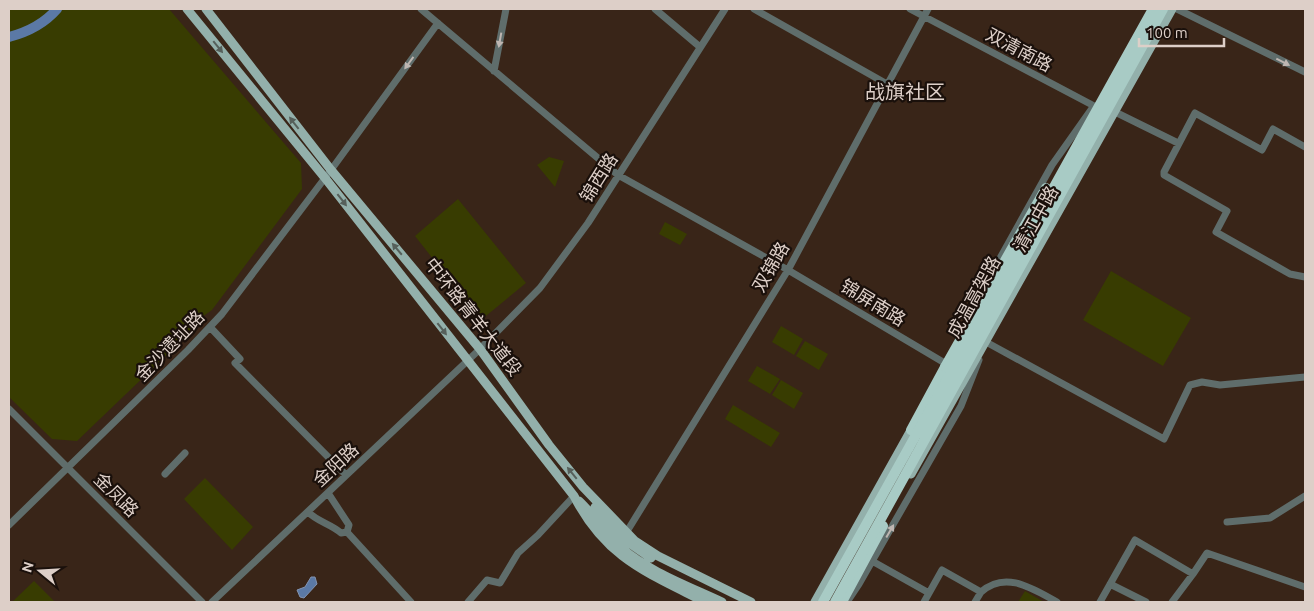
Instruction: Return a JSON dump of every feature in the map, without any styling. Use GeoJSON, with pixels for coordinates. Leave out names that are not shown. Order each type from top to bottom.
{"type":"FeatureCollection","features":[{"type":"Feature","properties":{"kind":"highway","name":"成温高架路"},"geometry":{"type":"LineString","coordinates":[[823,602],[1083,131],[1153,9]]}},
{"type":"Feature","properties":{"kind":"highway","name":"成温高架路"},"geometry":{"type":"LineString","coordinates":[[835,602],[984,341],[1165,9]]}},
{"type":"Feature","properties":{"kind":"highway"},"geometry":{"type":"LineString","coordinates":[[911,430],[944,364],[1036,203],[1083,131]]}},
{"type":"Feature","properties":{"kind":"highway"},"geometry":{"type":"LineString","coordinates":[[842,602],[950,408],[984,341]]}},
{"type":"Feature","properties":{"kind":"main road","name":"中环路青羊大道段"},"geometry":{"type":"LineString","coordinates":[[188,9],[325,178],[574,496],[592,526],[615,552],[643,570],[705,602]]}},
{"type":"Feature","properties":{"kind":"main road","name":"中环路青羊大道段"},"geometry":{"type":"LineString","coordinates":[[206,9],[331,170],[480,349],[549,445],[583,487],[626,533],[658,556],[751,602]]}},
{"type":"Feature","properties":{"kind":"main road","name":"清江中路"},"geometry":{"type":"LineString","coordinates":[[815,602],[911,430],[951,365],[1149,9]]}},
{"type":"Feature","properties":{"kind":"main road","name":"清江中路"},"geometry":{"type":"LineString","coordinates":[[842,602],[861,563],[984,341],[1172,9]]}},
{"type":"Feature","properties":{"kind":"main road"},"geometry":{"type":"LineString","coordinates":[[583,487],[603,517],[638,551],[738,602]]}},
{"type":"Feature","properties":{"kind":"main road"},"geometry":{"type":"LineString","coordinates":[[574,496],[610,538],[631,555],[664,575],[722,602]]}},
{"type":"Feature","properties":{"kind":"street","name":"锦屏南路"},"geometry":{"type":"LineString","coordinates":[[421,9],[618,175],[788,270],[944,364]]}},
{"type":"Feature","properties":{"kind":"street"},"geometry":{"type":"LineString","coordinates":[[494,71],[506,9]]}},
{"type":"Feature","properties":{"kind":"street"},"geometry":{"type":"LineString","coordinates":[[655,9],[700,47]]}},
{"type":"Feature","properties":{"kind":"street","name":"锦西路"},"geometry":{"type":"LineString","coordinates":[[480,349],[540,288],[588,223],[726,9]]}},
{"type":"Feature","properties":{"kind":"street"},"geometry":{"type":"LineString","coordinates":[[754,9],[887,84]]}},
{"type":"Feature","properties":{"kind":"street","name":"双清南路"},"geometry":{"type":"LineString","coordinates":[[910,9],[1093,107],[1116,110]]}},
{"type":"Feature","properties":{"kind":"street","name":"双锦路"},"geometry":{"type":"LineString","coordinates":[[626,533],[788,270],[928,9]]}},
{"type":"Feature","properties":{"kind":"street"},"geometry":{"type":"LineString","coordinates":[[1177,9],[1305,72]]}},
{"type":"Feature","properties":{"kind":"street","name":"金沙遗址路"},"geometry":{"type":"LineString","coordinates":[[9,525],[210,327],[248,281],[438,23]]}},
{"type":"Feature","properties":{"kind":"street","name":"清江中路"},"geometry":{"type":"LineString","coordinates":[[944,364],[1052,165],[1093,107]]}},
{"type":"Feature","properties":{"kind":"street"},"geometry":{"type":"LineString","coordinates":[[1116,110],[1178,143]]}},
{"type":"Feature","properties":{"kind":"street"},"geometry":{"type":"LineString","coordinates":[[1305,147],[1273,129],[1262,150],[1195,113],[1178,143],[1164,175],[1228,210],[1216,232],[1290,274],[1305,276]]}},
{"type":"Feature","properties":{"kind":"street"},"geometry":{"type":"LineString","coordinates":[[210,327],[240,359],[235,363],[346,475]]}},
{"type":"Feature","properties":{"kind":"street"},"geometry":{"type":"LineString","coordinates":[[846,602],[872,561],[961,406],[984,341],[1164,439],[1190,385],[1196,382],[1220,385],[1305,377]]}},
{"type":"Feature","properties":{"kind":"street","name":"金阳路"},"geometry":{"type":"LineString","coordinates":[[212,602],[480,349]]}},
{"type":"Feature","properties":{"kind":"street","name":"金凤路"},"geometry":{"type":"LineString","coordinates":[[9,409],[202,602]]}},
{"type":"Feature","properties":{"kind":"street"},"geometry":{"type":"LineString","coordinates":[[165,474],[185,453]]}},
{"type":"Feature","properties":{"kind":"street"},"geometry":{"type":"LineString","coordinates":[[328,493],[349,525],[347,532]]}},
{"type":"Feature","properties":{"kind":"street"},"geometry":{"type":"LineString","coordinates":[[468,602],[487,580],[500,583],[518,553],[538,535],[574,496]]}},
{"type":"Feature","properties":{"kind":"street"},"geometry":{"type":"LineString","coordinates":[[1227,522],[1270,518],[1305,496]]}},
{"type":"Feature","properties":{"kind":"street"},"geometry":{"type":"LineString","coordinates":[[308,512],[317,520],[334,527],[341,533],[347,532]]}},
{"type":"Feature","properties":{"kind":"street"},"geometry":{"type":"LineString","coordinates":[[347,532],[411,602]]}},
{"type":"Feature","properties":{"kind":"street"},"geometry":{"type":"LineString","coordinates":[[1100,602],[1135,540],[1193,574]]}},
{"type":"Feature","properties":{"kind":"street"},"geometry":{"type":"LineString","coordinates":[[1172,602],[1207,553],[1305,587]]}},
{"type":"Feature","properties":{"kind":"street"},"geometry":{"type":"LineString","coordinates":[[872,561],[929,593]]}},
{"type":"Feature","properties":{"kind":"street"},"geometry":{"type":"LineString","coordinates":[[924,602],[942,570],[981,592]]}},
{"type":"Feature","properties":{"kind":"street"},"geometry":{"type":"LineString","coordinates":[[975,602],[981,592],[987,587],[1009,581],[1021,583],[1057,602]]}},
{"type":"Feature","properties":{"kind":"street"},"geometry":{"type":"LineString","coordinates":[[1110,584],[1146,602]]}},
{"type":"Feature","properties":{"kind":"shaded area"},"geometry":{"type":"Polygon","coordinates":[[[9,9],[169,9],[301,163],[302,189],[212,310],[202,317],[176,346],[77,441],[52,439],[9,397],[9,9]]]}},
{"type":"Feature","properties":{"kind":"shaded area"},"geometry":{"type":"Polygon","coordinates":[[[549,157],[564,161],[555,187],[537,165],[549,157]]]}},
{"type":"Feature","properties":{"kind":"shaded area"},"geometry":{"type":"Polygon","coordinates":[[[458,199],[526,283],[481,320],[415,236],[458,199]]]}},
{"type":"Feature","properties":{"kind":"shaded area"},"geometry":{"type":"Polygon","coordinates":[[[665,222],[687,234],[680,245],[659,234],[665,222]]]}},
{"type":"Feature","properties":{"kind":"shaded area"},"geometry":{"type":"Polygon","coordinates":[[[1111,271],[1191,318],[1163,366],[1083,320],[1111,271]]]}},
{"type":"Feature","properties":{"kind":"shaded area"},"geometry":{"type":"Polygon","coordinates":[[[781,326],[803,339],[794,355],[772,342],[781,326]]]}},
{"type":"Feature","properties":{"kind":"shaded area"},"geometry":{"type":"Polygon","coordinates":[[[805,341],[828,354],[819,370],[796,356],[805,341]]]}},
{"type":"Feature","properties":{"kind":"shaded area"},"geometry":{"type":"Polygon","coordinates":[[[757,366],[780,379],[770,394],[748,381],[757,366]]]}},
{"type":"Feature","properties":{"kind":"shaded area"},"geometry":{"type":"Polygon","coordinates":[[[781,380],[803,393],[794,409],[772,395],[781,380]]]}},
{"type":"Feature","properties":{"kind":"shaded area"},"geometry":{"type":"Polygon","coordinates":[[[733,405],[780,433],[771,447],[725,419],[733,405]]]}},
{"type":"Feature","properties":{"kind":"shaded area"},"geometry":{"type":"Polygon","coordinates":[[[205,478],[253,527],[232,550],[184,499],[205,478]]]}},
{"type":"Feature","properties":{"kind":"shaded area"},"geometry":{"type":"Polygon","coordinates":[[[34,581],[55,602],[12,602],[34,581]]]}},
{"type":"Feature","properties":{"kind":"shaded area"},"geometry":{"type":"Polygon","coordinates":[[[1025,591],[1044,602],[1018,602],[1025,591]]]}},
{"type":"Feature","properties":{"kind":"water"},"geometry":{"type":"Polygon","coordinates":[[[311,577],[315,577],[317,584],[304,598],[300,597],[297,590],[305,587],[311,577]]]}},
{"type":"Feature","properties":{"kind":"waterway"},"geometry":{"type":"LineString","coordinates":[[9,37],[35,27],[57,9]]}},
{"type":"Feature","properties":{"kind":"district","name":"战旗社区"},"geometry":{"type":"Point","coordinates":[905,92]}}]}
